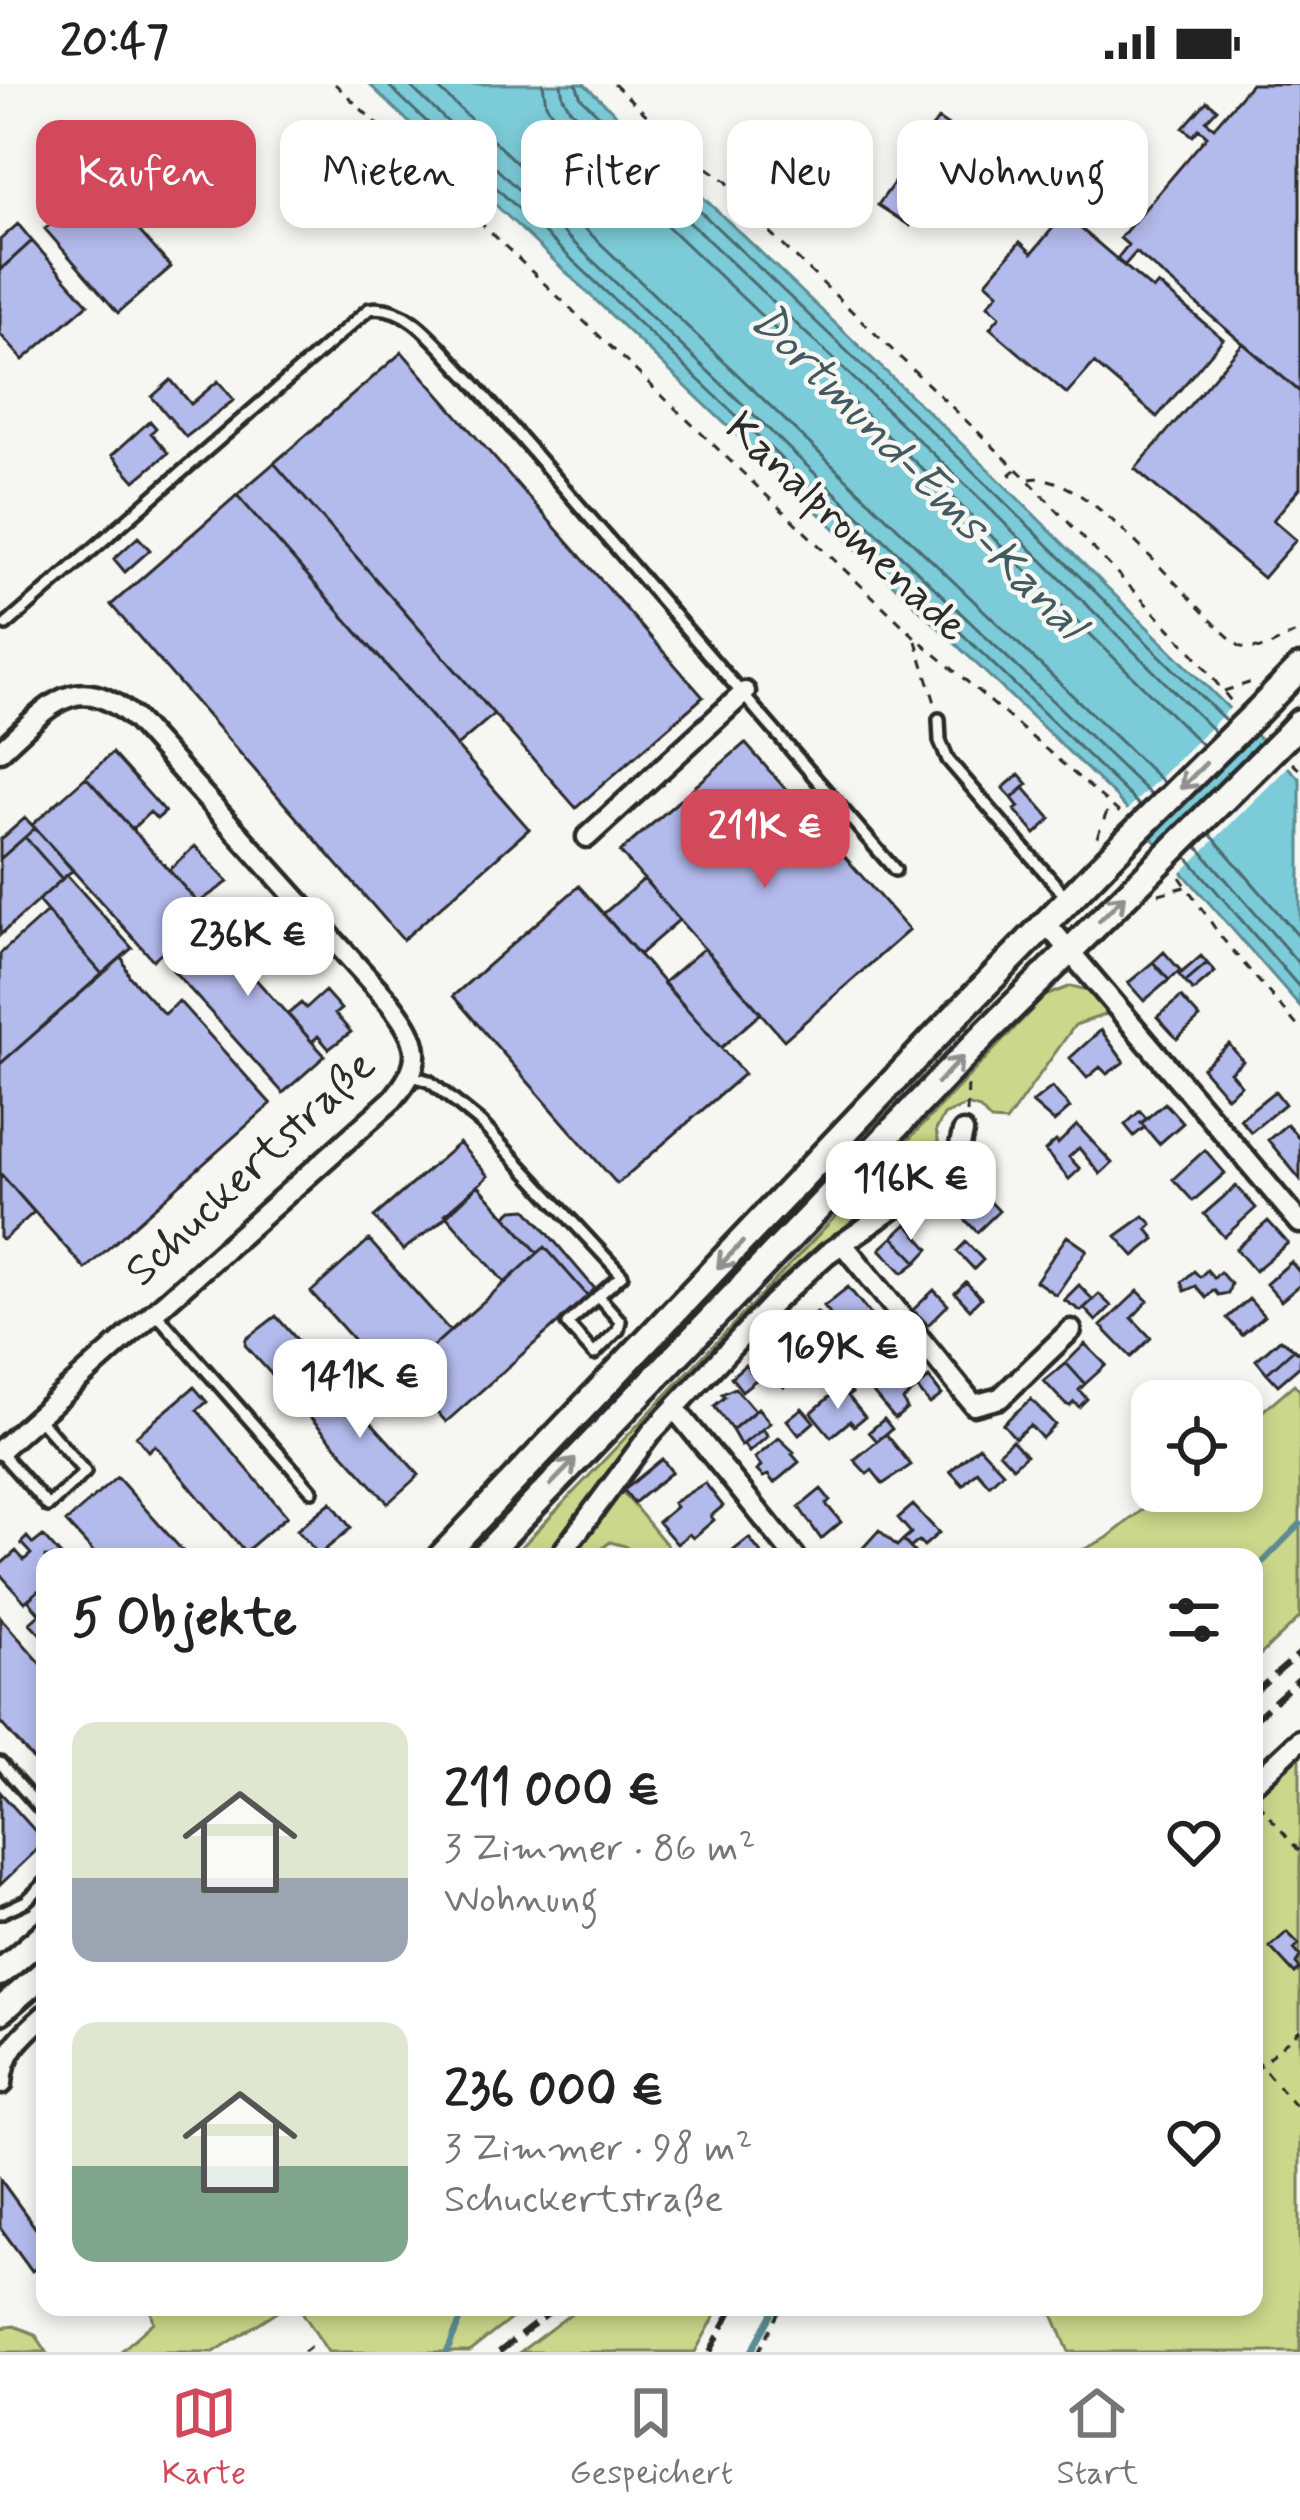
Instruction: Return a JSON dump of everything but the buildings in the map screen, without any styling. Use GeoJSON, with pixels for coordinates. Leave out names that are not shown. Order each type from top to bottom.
{"type":"FeatureCollection","features":[{"type":"Feature","properties":{"kind":"main road"},"geometry":{"type":"LineString","coordinates":[[450,1548],[1046,922],[1300,668]]}},
{"type":"Feature","properties":{"kind":"main road"},"geometry":{"type":"LineString","coordinates":[[492,1548],[830,1192],[1293,730]]}},
{"type":"Feature","properties":{"kind":"main road"},"geometry":{"type":"LineString","coordinates":[[0,1973],[36,1942]]}},
{"type":"Feature","properties":{"kind":"main road"},"geometry":{"type":"LineString","coordinates":[[0,2011],[36,1980]]}},
{"type":"Feature","properties":{"kind":"street"},"geometry":{"type":"LineString","coordinates":[[587,837],[745,692]]}},
{"type":"Feature","properties":{"kind":"street","name":"Schuckertstraße"},"geometry":{"type":"LineString","coordinates":[[0,751],[53,704],[77,694],[111,698],[136,720],[390,1004],[413,1036],[416,1049],[411,1076],[392,1100],[0,1451]]}},
{"type":"Feature","properties":{"kind":"street"},"geometry":{"type":"LineString","coordinates":[[1046,922],[1300,1223]]}},
{"type":"Feature","properties":{"kind":"street"},"geometry":{"type":"LineString","coordinates":[[566,1548],[621,1469],[798,1279],[942,1175],[958,1155],[963,1132]]}},
{"type":"Feature","properties":{"kind":"street"},"geometry":{"type":"LineString","coordinates":[[842,1243],[974,1405],[1000,1398],[1071,1330]]}},
{"type":"Feature","properties":{"kind":"street"},"geometry":{"type":"LineString","coordinates":[[675,1409],[788,1548]]}},
{"type":"Feature","properties":{"kind":"street"},"geometry":{"type":"LineString","coordinates":[[1263,1775],[1300,1740]]}},
{"type":"Feature","properties":{"kind":"street"},"geometry":{"type":"LineString","coordinates":[[2,2084],[11,2048],[36,2024]]}},
{"type":"Feature","properties":{"kind":"lane"},"geometry":{"type":"LineString","coordinates":[[6,625],[370,309],[387,306],[405,315],[468,377],[896,870]]}},
{"type":"Feature","properties":{"kind":"lane"},"geometry":{"type":"LineString","coordinates":[[939,719],[940,741],[948,760],[1060,890]]}},
{"type":"Feature","properties":{"kind":"lane"},"geometry":{"type":"LineString","coordinates":[[411,1076],[429,1081],[481,1123],[622,1275],[598,1296],[567,1324],[594,1354],[618,1330],[620,1321],[598,1296]]}},
{"type":"Feature","properties":{"kind":"lane"},"geometry":{"type":"LineString","coordinates":[[155,1312],[312,1491]]}},
{"type":"Feature","properties":{"kind":"lane"},"geometry":{"type":"LineString","coordinates":[[0,1451],[48,1506],[85,1472],[37,1417]]}},
{"type":"Feature","properties":{"kind":"lane"},"geometry":{"type":"LineString","coordinates":[[0,1763],[36,1804]]}},
{"type":"Feature","properties":{"kind":"lane"},"geometry":{"type":"LineString","coordinates":[[0,1913],[36,1892]]}},
{"type":"Feature","properties":{"kind":"path","name":"Kanalpromenade"},"geometry":{"type":"LineString","coordinates":[[334,84],[914,636],[1118,811]]}},
{"type":"Feature","properties":{"kind":"path"},"geometry":{"type":"LineString","coordinates":[[614,84],[683,150],[738,193],[764,227],[1016,468],[1193,653]]}},
{"type":"Feature","properties":{"kind":"path"},"geometry":{"type":"LineString","coordinates":[[1016,468],[1010,474],[1017,481]]}},
{"type":"Feature","properties":{"kind":"path"},"geometry":{"type":"LineString","coordinates":[[1028,480],[1051,477],[1106,512],[1241,647],[1264,650],[1300,631]]}},
{"type":"Feature","properties":{"kind":"path"},"geometry":{"type":"LineString","coordinates":[[914,636],[939,719]]}},
{"type":"Feature","properties":{"kind":"path"},"geometry":{"type":"LineString","coordinates":[[1222,691],[1253,681]]}},
{"type":"Feature","properties":{"kind":"path"},"geometry":{"type":"LineString","coordinates":[[1097,838],[1110,805]]}},
{"type":"Feature","properties":{"kind":"path"},"geometry":{"type":"LineString","coordinates":[[1182,878],[1221,937],[1300,1029]]}},
{"type":"Feature","properties":{"kind":"path"},"geometry":{"type":"LineString","coordinates":[[1155,896],[1186,886]]}},
{"type":"Feature","properties":{"kind":"path"},"geometry":{"type":"LineString","coordinates":[[967,1071],[970,1098]]}},
{"type":"Feature","properties":{"kind":"path"},"geometry":{"type":"LineString","coordinates":[[1263,1809],[1300,1852]]}},
{"type":"Feature","properties":{"kind":"path"},"geometry":{"type":"LineString","coordinates":[[1263,2062],[1300,2030]]}},
{"type":"Feature","properties":{"kind":"path"},"geometry":{"type":"LineString","coordinates":[[1263,2068],[1300,2111]]}},
{"type":"Feature","properties":{"kind":"path"},"geometry":{"type":"LineString","coordinates":[[758,2352],[777,2316]]}},
{"type":"Feature","properties":{"kind":"path"},"geometry":{"type":"LineString","coordinates":[[303,2352],[310,2348],[313,2352]]}},
{"type":"Feature","properties":{"kind":"green space"},"geometry":{"type":"Polygon","coordinates":[[[1071,986],[1088,990],[1113,1012],[1075,1025],[1006,1122],[991,1121],[980,1109],[967,1105],[944,1115],[936,1130],[942,1159],[934,1171],[840,1234],[789,1276],[643,1430],[555,1548],[521,1548],[1045,996],[1071,986]]]}},
{"type":"Feature","properties":{"kind":"green space"},"geometry":{"type":"Polygon","coordinates":[[[1294,1384],[1300,1391],[1300,1617],[1263,1652],[1263,1548],[1086,1548],[1140,1512],[1263,1512],[1263,1411],[1294,1384]]]}},
{"type":"Feature","properties":{"kind":"green space"},"geometry":{"type":"Polygon","coordinates":[[[621,1490],[669,1548],[627,1548],[610,1542],[603,1548],[579,1548],[621,1490]]]}},
{"type":"Feature","properties":{"kind":"green space"},"geometry":{"type":"Polygon","coordinates":[[[1300,1753],[1300,2352],[1069,2352],[1054,2316],[1263,2316],[1263,1786],[1300,1753]]]}},
{"type":"Feature","properties":{"kind":"green space"},"geometry":{"type":"Polygon","coordinates":[[[152,2316],[270,2316],[214,2352],[120,2352],[154,2322],[152,2316]]]}},
{"type":"Feature","properties":{"kind":"green space"},"geometry":{"type":"Polygon","coordinates":[[[305,2316],[515,2316],[469,2352],[328,2352],[305,2316]]]}},
{"type":"Feature","properties":{"kind":"green space"},"geometry":{"type":"Polygon","coordinates":[[[568,2316],[715,2316],[695,2352],[520,2352],[568,2316]]]}},
{"type":"Feature","properties":{"kind":"green space"},"geometry":{"type":"Polygon","coordinates":[[[14,2326],[35,2334],[47,2352],[0,2352],[0,2328],[14,2326]]]}},
{"type":"Feature","properties":{"kind":"water","name":"Dortmund-Ems-Kanal"},"geometry":{"type":"Polygon","coordinates":[[[369,84],[584,84],[622,120],[521,120],[521,228],[703,228],[703,197],[727,220],[727,228],[735,228],[987,468],[1300,779],[1300,1006],[1115,796],[497,206],[497,120],[407,120],[369,84]]]}},
{"type":"Feature","properties":{"kind":"pier"},"geometry":{"type":"Polygon","coordinates":[[[1234,704],[1258,728],[1146,839],[1123,814],[1234,704]]]}},
{"type":"Feature","properties":{"kind":"pier"},"geometry":{"type":"Polygon","coordinates":[[[1267,737],[1292,763],[1179,875],[1155,849],[1267,737]]]}},
{"type":"Feature","properties":{"kind":"waterway"},"geometry":{"type":"LineString","coordinates":[[1263,1562],[1300,1524]]}},
{"type":"Feature","properties":{"kind":"waterway"},"geometry":{"type":"LineString","coordinates":[[447,2352],[462,2316]]}},
{"type":"Feature","properties":{"kind":"waterway"},"geometry":{"type":"LineString","coordinates":[[751,2352],[771,2316]]}},
{"type":"Feature","properties":{"kind":"railway"},"geometry":{"type":"LineString","coordinates":[[1263,1685],[1300,1653]]}},
{"type":"Feature","properties":{"kind":"railway"},"geometry":{"type":"LineString","coordinates":[[1263,1712],[1300,1678]]}},
{"type":"Feature","properties":{"kind":"railway"},"geometry":{"type":"LineString","coordinates":[[499,2352],[545,2316]]}},
{"type":"Feature","properties":{"kind":"railway"},"geometry":{"type":"LineString","coordinates":[[710,2352],[728,2316]]}}]}
